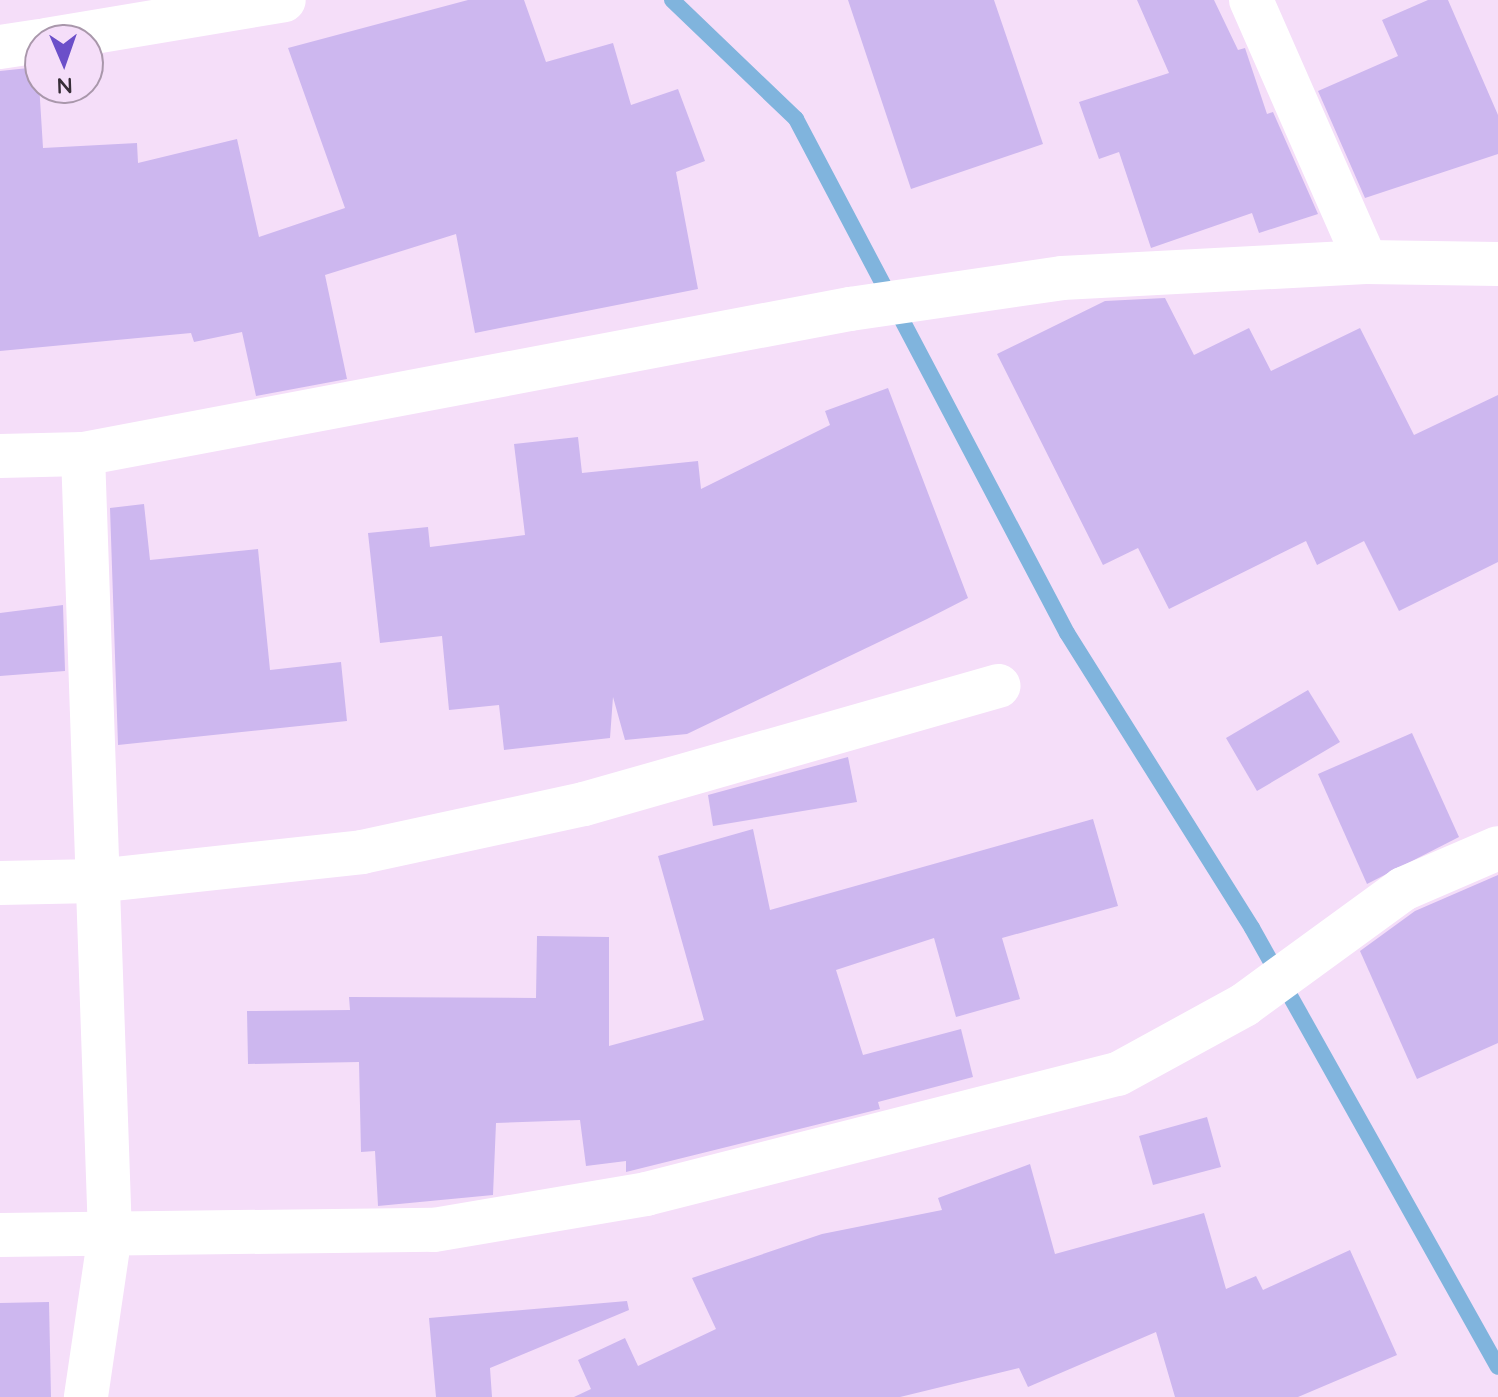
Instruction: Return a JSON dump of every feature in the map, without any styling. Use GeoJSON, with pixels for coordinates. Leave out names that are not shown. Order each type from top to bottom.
{"type":"FeatureCollection","features":[{"type":"Feature","properties":{"kind":"street"},"geometry":{"type":"LineString","coordinates":[[104,30],[284,0]]}},
{"type":"Feature","properties":{"kind":"street"},"geometry":{"type":"LineString","coordinates":[[1251,0],[1366,262]]}},
{"type":"Feature","properties":{"kind":"street"},"geometry":{"type":"LineString","coordinates":[[0,47],[24,43]]}},
{"type":"Feature","properties":{"kind":"street"},"geometry":{"type":"LineString","coordinates":[[0,456],[83,454],[865,307],[1062,278],[1366,262],[1498,264]]}},
{"type":"Feature","properties":{"kind":"street"},"geometry":{"type":"LineString","coordinates":[[83,454],[110,1234],[86,1397]]}},
{"type":"Feature","properties":{"kind":"street"},"geometry":{"type":"LineString","coordinates":[[0,883],[96,881],[362,852],[555,811],[999,686]]}},
{"type":"Feature","properties":{"kind":"street"},"geometry":{"type":"LineString","coordinates":[[0,1235],[434,1230],[646,1194],[1118,1074],[1244,1005],[1403,889],[1498,848]]}},
{"type":"Feature","properties":{"kind":"building"},"geometry":{"type":"Polygon","coordinates":[[[468,0],[524,0],[546,62],[613,43],[631,105],[678,89],[705,161],[676,172],[698,289],[475,333],[456,234],[325,275],[347,379],[256,396],[242,332],[194,342],[191,333],[0,351],[0,71],[24,68],[24,104],[40,104],[43,148],[137,143],[138,163],[237,139],[259,237],[345,208],[288,48],[468,0]]]}},
{"type":"Feature","properties":{"kind":"building"},"geometry":{"type":"Polygon","coordinates":[[[848,0],[994,0],[1043,144],[911,189],[848,0]]]}},
{"type":"Feature","properties":{"kind":"building"},"geometry":{"type":"Polygon","coordinates":[[[1137,0],[1214,0],[1238,50],[1245,48],[1267,114],[1273,112],[1318,214],[1259,233],[1252,213],[1151,248],[1119,152],[1099,159],[1079,102],[1169,73],[1137,0]]]}},
{"type":"Feature","properties":{"kind":"building"},"geometry":{"type":"Polygon","coordinates":[[[1428,0],[1448,0],[1498,115],[1498,154],[1365,198],[1318,91],[1398,56],[1382,20],[1428,0]]]}},
{"type":"Feature","properties":{"kind":"building"},"geometry":{"type":"Polygon","coordinates":[[[1165,298],[1194,355],[1249,328],[1271,371],[1360,328],[1414,435],[1498,395],[1498,562],[1399,611],[1364,541],[1317,565],[1306,541],[1169,609],[1138,548],[1103,565],[997,354],[1105,301],[1165,298]]]}},
{"type":"Feature","properties":{"kind":"building"},"geometry":{"type":"Polygon","coordinates":[[[888,388],[968,598],[927,619],[687,734],[625,740],[613,697],[610,738],[504,750],[499,705],[449,710],[442,636],[380,643],[368,533],[428,527],[430,547],[525,535],[514,444],[578,437],[582,473],[698,461],[701,489],[830,425],[825,411],[888,388]]]}},
{"type":"Feature","properties":{"kind":"building"},"geometry":{"type":"Polygon","coordinates":[[[144,504],[150,560],[258,549],[270,670],[341,662],[347,721],[118,745],[110,508],[144,504]]]}},
{"type":"Feature","properties":{"kind":"building"},"geometry":{"type":"Polygon","coordinates":[[[63,605],[65,671],[0,676],[0,613],[63,605]]]}},
{"type":"Feature","properties":{"kind":"building"},"geometry":{"type":"Polygon","coordinates":[[[1308,690],[1340,742],[1257,791],[1226,738],[1308,690]]]}},
{"type":"Feature","properties":{"kind":"building"},"geometry":{"type":"Polygon","coordinates":[[[1412,733],[1459,837],[1367,884],[1318,774],[1412,733]]]}},
{"type":"Feature","properties":{"kind":"building"},"geometry":{"type":"Polygon","coordinates":[[[848,757],[857,802],[713,826],[708,795],[848,757]]]}},
{"type":"Feature","properties":{"kind":"building"},"geometry":{"type":"Polygon","coordinates":[[[1093,819],[1118,906],[1002,938],[1020,999],[956,1017],[934,938],[836,970],[863,1055],[961,1029],[973,1077],[878,1102],[880,1109],[626,1172],[626,1161],[586,1166],[580,1120],[496,1123],[493,1195],[378,1206],[375,1151],[361,1152],[359,1062],[248,1064],[247,1011],[350,1010],[349,997],[536,998],[537,936],[609,937],[609,1046],[704,1020],[658,856],[753,829],[770,910],[1093,819]]]}},
{"type":"Feature","properties":{"kind":"building"},"geometry":{"type":"Polygon","coordinates":[[[1498,875],[1498,1043],[1417,1079],[1360,951],[1415,911],[1498,875]]]}},
{"type":"Feature","properties":{"kind":"building"},"geometry":{"type":"Polygon","coordinates":[[[1207,1117],[1221,1167],[1153,1185],[1139,1136],[1207,1117]]]}},
{"type":"Feature","properties":{"kind":"building"},"geometry":{"type":"Polygon","coordinates":[[[1030,1164],[1055,1254],[1204,1213],[1226,1289],[1256,1276],[1263,1290],[1350,1250],[1397,1355],[1298,1397],[1175,1397],[1156,1332],[1028,1387],[1019,1368],[900,1397],[574,1397],[591,1389],[578,1360],[625,1338],[638,1366],[716,1329],[692,1278],[822,1234],[942,1210],[938,1198],[1030,1164]]]}},
{"type":"Feature","properties":{"kind":"building"},"geometry":{"type":"Polygon","coordinates":[[[627,1301],[629,1310],[490,1368],[492,1397],[436,1397],[429,1318],[627,1301]]]}},
{"type":"Feature","properties":{"kind":"building"},"geometry":{"type":"Polygon","coordinates":[[[49,1302],[51,1397],[0,1397],[0,1303],[49,1302]]]}},
{"type":"Feature","properties":{"kind":"waterway"},"geometry":{"type":"LineString","coordinates":[[672,0],[796,119],[1067,633],[1252,928],[1498,1367]]}}]}
